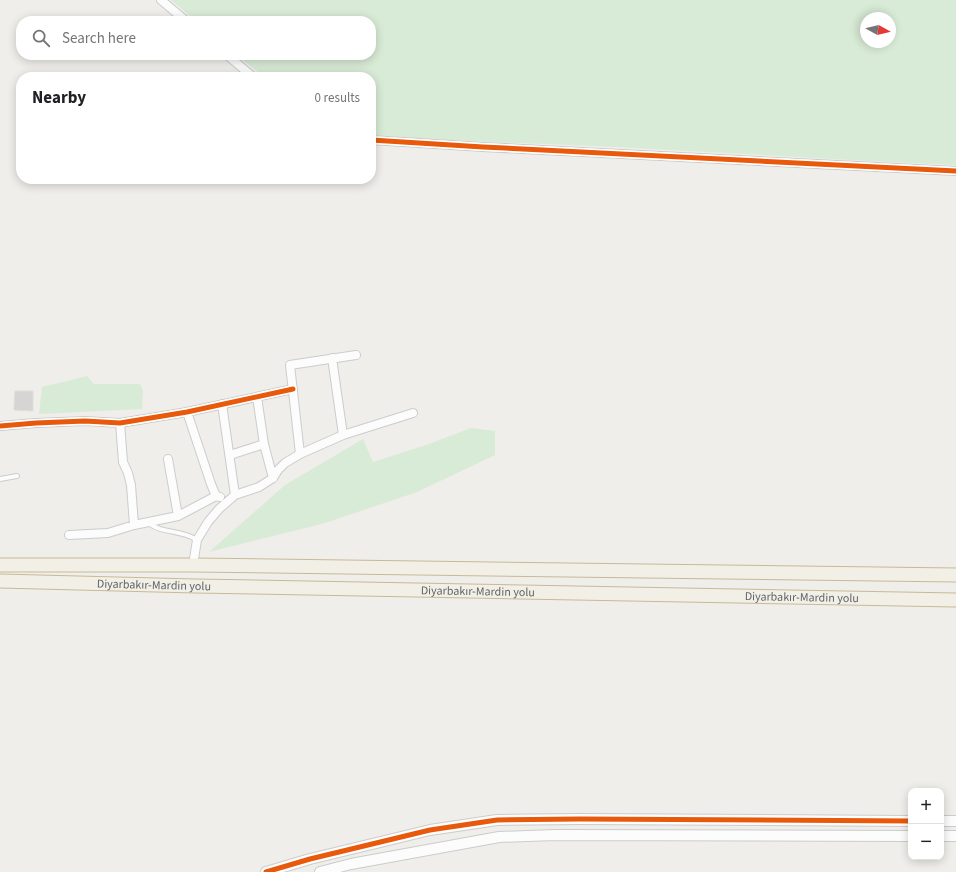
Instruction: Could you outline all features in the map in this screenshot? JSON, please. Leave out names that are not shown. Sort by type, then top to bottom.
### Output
[{"type":"highway","points":[[0,561],[20,565]]},
{"type":"highway","name":"Diyarbakır-Mardin yolu","points":[[0,565],[193,565],[956,575]]},
{"type":"highway","name":"Diyarbakır-Mardin yolu","points":[[0,580],[203,586],[956,600]]},
{"type":"street","points":[[161,0],[180,16]]},
{"type":"street","points":[[233,60],[247,72]]},
{"type":"street","points":[[376,140],[956,171]]},
{"type":"street","points":[[300,454],[290,365],[356,355]]},
{"type":"street","points":[[332,358],[343,435]]},
{"type":"street","points":[[0,426],[78,421],[120,422],[187,412],[293,389]]},
{"type":"street","points":[[257,397],[264,444],[273,478]]},
{"type":"street","points":[[222,404],[230,455],[232,498]]},
{"type":"street","points":[[187,412],[216,496]]},
{"type":"street","points":[[193,565],[197,540],[208,522],[232,498],[259,487],[273,478],[282,466],[300,454],[343,435],[413,412]]},
{"type":"street","points":[[120,422],[123,462],[131,485],[134,525]]},
{"type":"street","points":[[230,455],[264,444]]},
{"type":"street","points":[[168,459],[178,516]]},
{"type":"street","points":[[68,535],[108,534],[134,525],[178,516],[216,496],[232,498]]},
{"type":"street","points":[[266,872],[310,859],[430,830],[496,820],[588,819],[908,821]]},
{"type":"street","points":[[944,821],[956,821]]},
{"type":"street","points":[[320,872],[352,864],[499,837],[555,835],[908,836]]},
{"type":"street","points":[[944,836],[956,836]]},
{"type":"lane","points":[[0,479],[17,476]]},
{"type":"lane","points":[[148,522],[160,529],[179,532],[197,540]]},
{"type":"green space","points":[[171,0],[956,0],[956,165],[376,135],[376,72],[258,72],[243,60],[376,60],[376,16],[190,16]]},
{"type":"green space","points":[[87,376],[94,384],[140,384],[143,390],[142,409],[39,414],[42,387]]},
{"type":"green space","points":[[471,428],[495,431],[495,455],[417,492],[322,524],[209,552],[285,485],[363,439],[373,462],[429,444]]},
{"type":"building","points":[[15,391],[33,391],[33,411],[14,410]]},
{"type":"cycle path","points":[[376,140],[956,171]]},
{"type":"cycle path","points":[[0,426],[85,421],[120,423],[187,412],[293,389]]},
{"type":"cycle path","points":[[266,872],[310,859],[430,830],[497,820],[908,821]]}]
